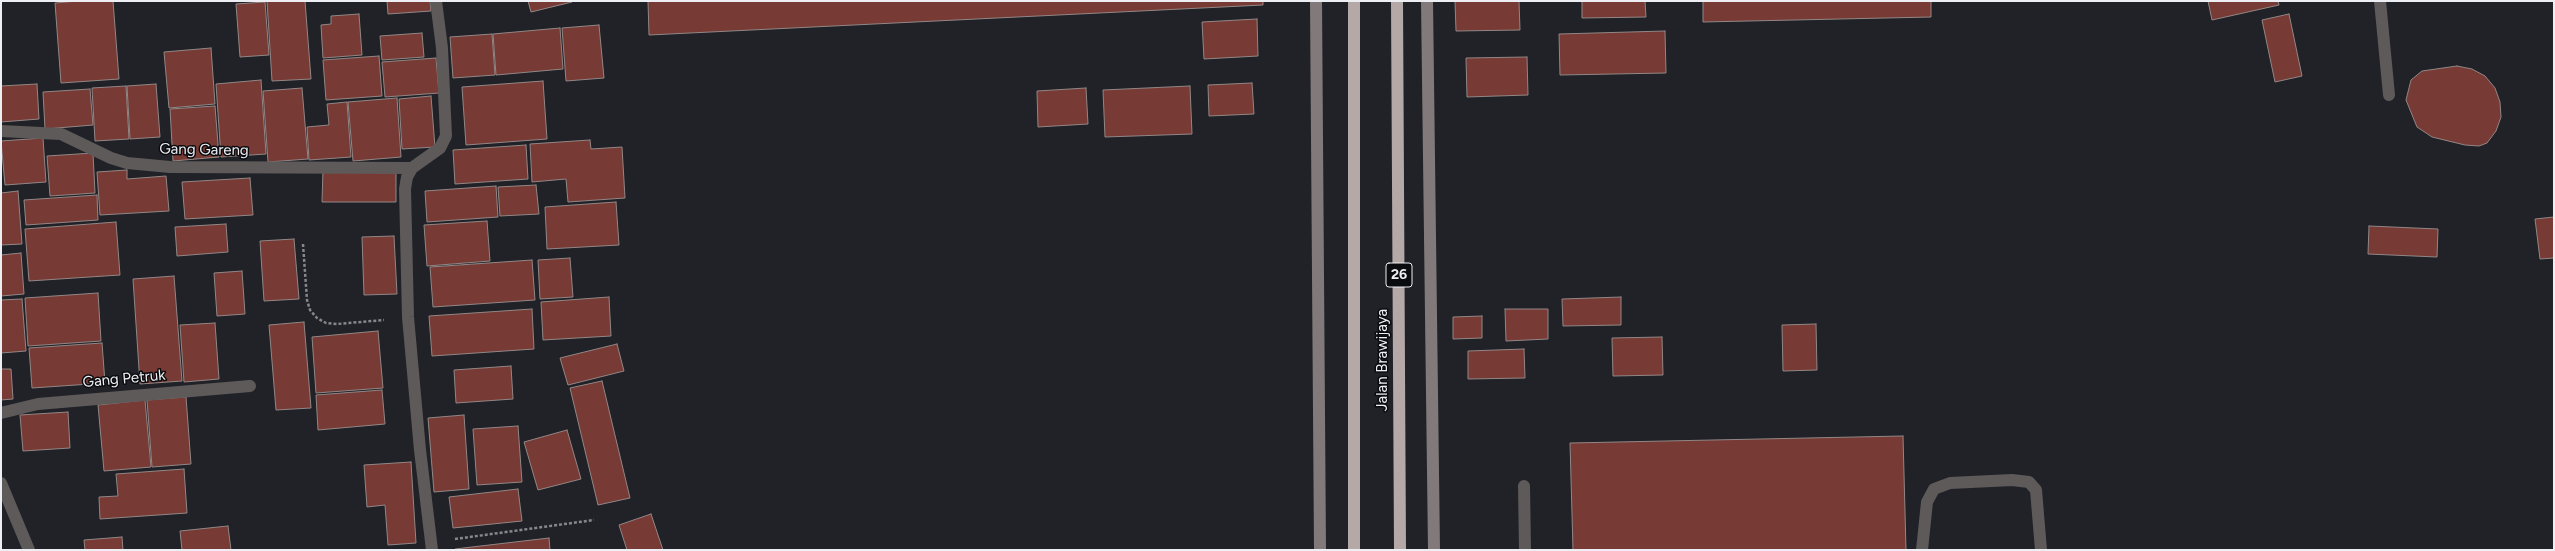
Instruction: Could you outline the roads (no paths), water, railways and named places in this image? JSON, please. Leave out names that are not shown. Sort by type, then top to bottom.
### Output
[{"type":"highway","name":"Jalan Brawijaya","points":[[1354,1],[1354,550]]},
{"type":"highway","name":"Jalan Brawijaya","points":[[1397,1],[1400,550]]},
{"type":"street","points":[[432,546],[420,450],[408,317],[405,189],[407,177],[412,168],[440,148],[446,136],[442,48],[436,1]]},
{"type":"street","points":[[1316,1],[1320,550]]},
{"type":"street","points":[[1427,1],[1434,550]]},
{"type":"street","points":[[2380,1],[2389,96]]},
{"type":"street","name":"Gang Gareng","points":[[1,132],[61,134],[111,158],[127,162],[170,167],[412,168]]},
{"type":"street","name":"Gang Petruk","points":[[1,412],[46,403],[250,386]]},
{"type":"street","points":[[1922,550],[1927,502],[1934,489],[1950,483],[2012,480],[2029,482],[2036,490],[2041,550]]},
{"type":"street","points":[[1,483],[29,550]]},
{"type":"street","points":[[1524,486],[1525,550]]}]
